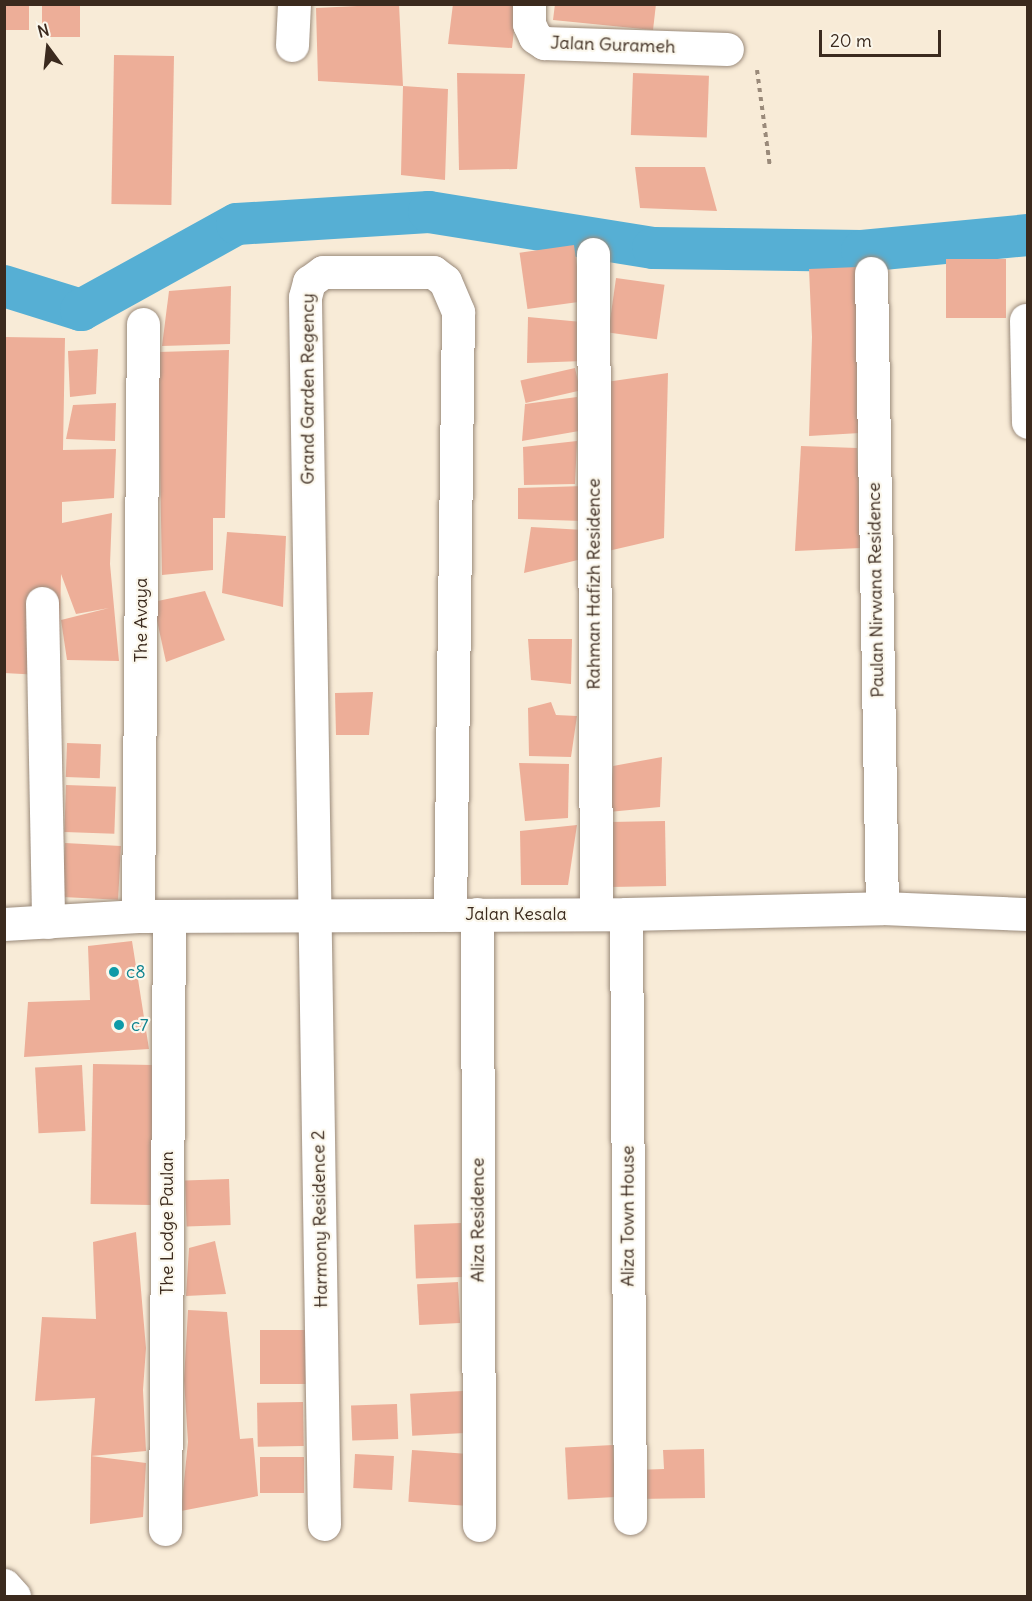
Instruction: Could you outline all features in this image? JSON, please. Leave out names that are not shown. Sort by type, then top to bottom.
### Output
[{"type":"street","points":[[292,45],[294,4]]},
{"type":"street","name":"Jalan Gurameh","points":[[529,4],[529,24],[535,37],[544,43],[727,49]]},
{"type":"street","name":"Rahman Hafizh Residence","points":[[592,254],[611,914]]},
{"type":"street","name":"Grand Garden Regency","points":[[315,915],[305,297],[309,282],[323,272],[339,269],[434,272],[445,280],[458,312],[464,915]]},
{"type":"street","name":"Paulan Nirwana Residence","points":[[871,273],[882,908]]},
{"type":"street","points":[[1026,320],[1028,422]]},
{"type":"street","name":"The Avaya","points":[[143,324],[154,916]]},
{"type":"street","points":[[42,603],[48,922]]},
{"type":"street","name":"Jalan Kesala","points":[[4,924],[154,916],[611,914],[882,908],[1028,914]]},
{"type":"street","name":"Aliza Town House","points":[[611,914],[630,1518]]},
{"type":"street","name":"Harmony Residence 2","points":[[315,915],[324,1524]]},
{"type":"street","name":"Aliza Residence","points":[[464,915],[479,1525]]},
{"type":"street","name":"The Lodge Paulan","points":[[154,916],[165,1529]]},
{"type":"street","points":[[4,1585],[14,1596]]},
{"type":"path","points":[[727,49],[754,49],[770,167]]},
{"type":"building","points":[[4,4],[29,4],[29,30],[4,30]]},
{"type":"building","points":[[42,4],[80,4],[80,37],[42,37]]},
{"type":"building","points":[[399,4],[403,86],[318,81],[316,8]]},
{"type":"building","points":[[453,4],[517,4],[512,48],[448,44]]},
{"type":"building","points":[[555,4],[656,4],[653,30],[553,20]]},
{"type":"building","points":[[114,55],[174,56],[171,205],[111,204]]},
{"type":"building","points":[[457,73],[525,74],[517,169],[459,170]]},
{"type":"building","points":[[633,73],[709,76],[707,138],[631,135]]},
{"type":"building","points":[[403,86],[448,89],[445,180],[401,175]]},
{"type":"building","points":[[635,167],[705,167],[717,211],[640,208]]},
{"type":"building","points":[[574,245],[582,301],[527,309],[520,253]]},
{"type":"building","points":[[946,259],[1006,259],[1006,318],[946,318]]},
{"type":"building","points":[[858,267],[860,433],[809,436],[812,337],[809,269]]},
{"type":"building","points":[[616,278],[665,285],[657,339],[608,332]]},
{"type":"building","points":[[231,286],[230,344],[162,346],[169,291]]},
{"type":"building","points":[[528,317],[582,322],[584,361],[527,363]]},
{"type":"building","points":[[4,337],[65,338],[63,450],[116,449],[114,498],[62,502],[62,523],[112,513],[110,564],[119,661],[67,660],[61,620],[109,608],[76,614],[61,574],[59,676],[4,673]]},
{"type":"building","points":[[98,349],[96,394],[70,397],[68,351]]},
{"type":"building","points":[[229,350],[225,518],[213,518],[213,570],[162,575],[158,352]]},
{"type":"building","points":[[575,368],[580,390],[526,403],[520,381]]},
{"type":"building","points":[[668,373],[664,538],[608,551],[606,382]]},
{"type":"building","points":[[577,397],[579,431],[522,441],[525,404]]},
{"type":"building","points":[[116,403],[115,441],[66,439],[73,405]]},
{"type":"building","points":[[577,441],[575,484],[524,485],[523,447]]},
{"type":"building","points":[[801,446],[857,448],[861,548],[795,551]]},
{"type":"building","points":[[585,486],[583,521],[518,519],[518,488]]},
{"type":"building","points":[[531,527],[584,530],[582,559],[524,573]]},
{"type":"building","points":[[227,532],[286,536],[283,607],[222,593]]},
{"type":"building","points":[[205,591],[225,640],[166,662],[153,602]]},
{"type":"building","points":[[528,639],[572,639],[571,684],[531,680]]},
{"type":"building","points":[[373,692],[369,735],[336,735],[335,693]]},
{"type":"building","points":[[551,702],[556,715],[577,716],[571,757],[529,756],[528,708]]},
{"type":"building","points":[[67,743],[101,744],[100,778],[66,777]]},
{"type":"building","points":[[662,757],[660,807],[609,812],[613,766]]},
{"type":"building","points":[[519,763],[569,764],[568,818],[525,821]]},
{"type":"building","points":[[66,785],[116,787],[114,834],[64,832]]},
{"type":"building","points":[[665,821],[666,886],[610,887],[609,822]]},
{"type":"building","points":[[577,825],[568,885],[521,885],[520,831]]},
{"type":"building","points":[[65,843],[121,846],[118,900],[62,897]]},
{"type":"building","points":[[132,941],[149,1049],[24,1057],[28,1002],[90,1000],[88,946]]},
{"type":"building","points":[[93,1064],[153,1065],[151,1205],[91,1204]]},
{"type":"building","points":[[82,1065],[85,1131],[39,1133],[35,1067]]},
{"type":"building","points":[[229,1179],[231,1225],[187,1227],[185,1181]]},
{"type":"building","points":[[461,1223],[463,1277],[416,1279],[414,1225]]},
{"type":"building","points":[[136,1232],[146,1348],[143,1390],[146,1451],[91,1456],[95,1398],[35,1401],[42,1317],[96,1319],[93,1242]]},
{"type":"building","points":[[215,1241],[226,1294],[186,1296],[189,1248]]},
{"type":"building","points":[[458,1282],[460,1323],[419,1325],[417,1284]]},
{"type":"building","points":[[188,1310],[227,1312],[240,1439],[253,1438],[258,1496],[181,1511],[188,1442],[184,1380]]},
{"type":"building","points":[[260,1330],[315,1330],[315,1384],[260,1384]]},
{"type":"building","points":[[463,1391],[465,1433],[412,1436],[410,1394]]},
{"type":"building","points":[[303,1402],[304,1446],[258,1447],[257,1403]]},
{"type":"building","points":[[397,1404],[398,1439],[352,1441],[351,1406]]},
{"type":"building","points":[[613,1445],[616,1497],[568,1499],[565,1448]]},
{"type":"building","points":[[704,1449],[705,1498],[636,1499],[635,1470],[664,1469],[663,1450]]},
{"type":"building","points":[[412,1450],[469,1454],[465,1506],[408,1502]]},
{"type":"building","points":[[355,1454],[394,1456],[392,1490],[353,1488]]},
{"type":"building","points":[[91,1456],[146,1463],[143,1517],[90,1524]]},
{"type":"building","points":[[260,1457],[304,1457],[304,1493],[260,1493]]},
{"type":"waterway","points":[[4,286],[81,310],[237,224],[429,212],[653,248],[862,251],[1028,235]]},
{"type":"place","name":"c8","points":[[114,972]]},
{"type":"place","name":"c7","points":[[119,1025]]}]
